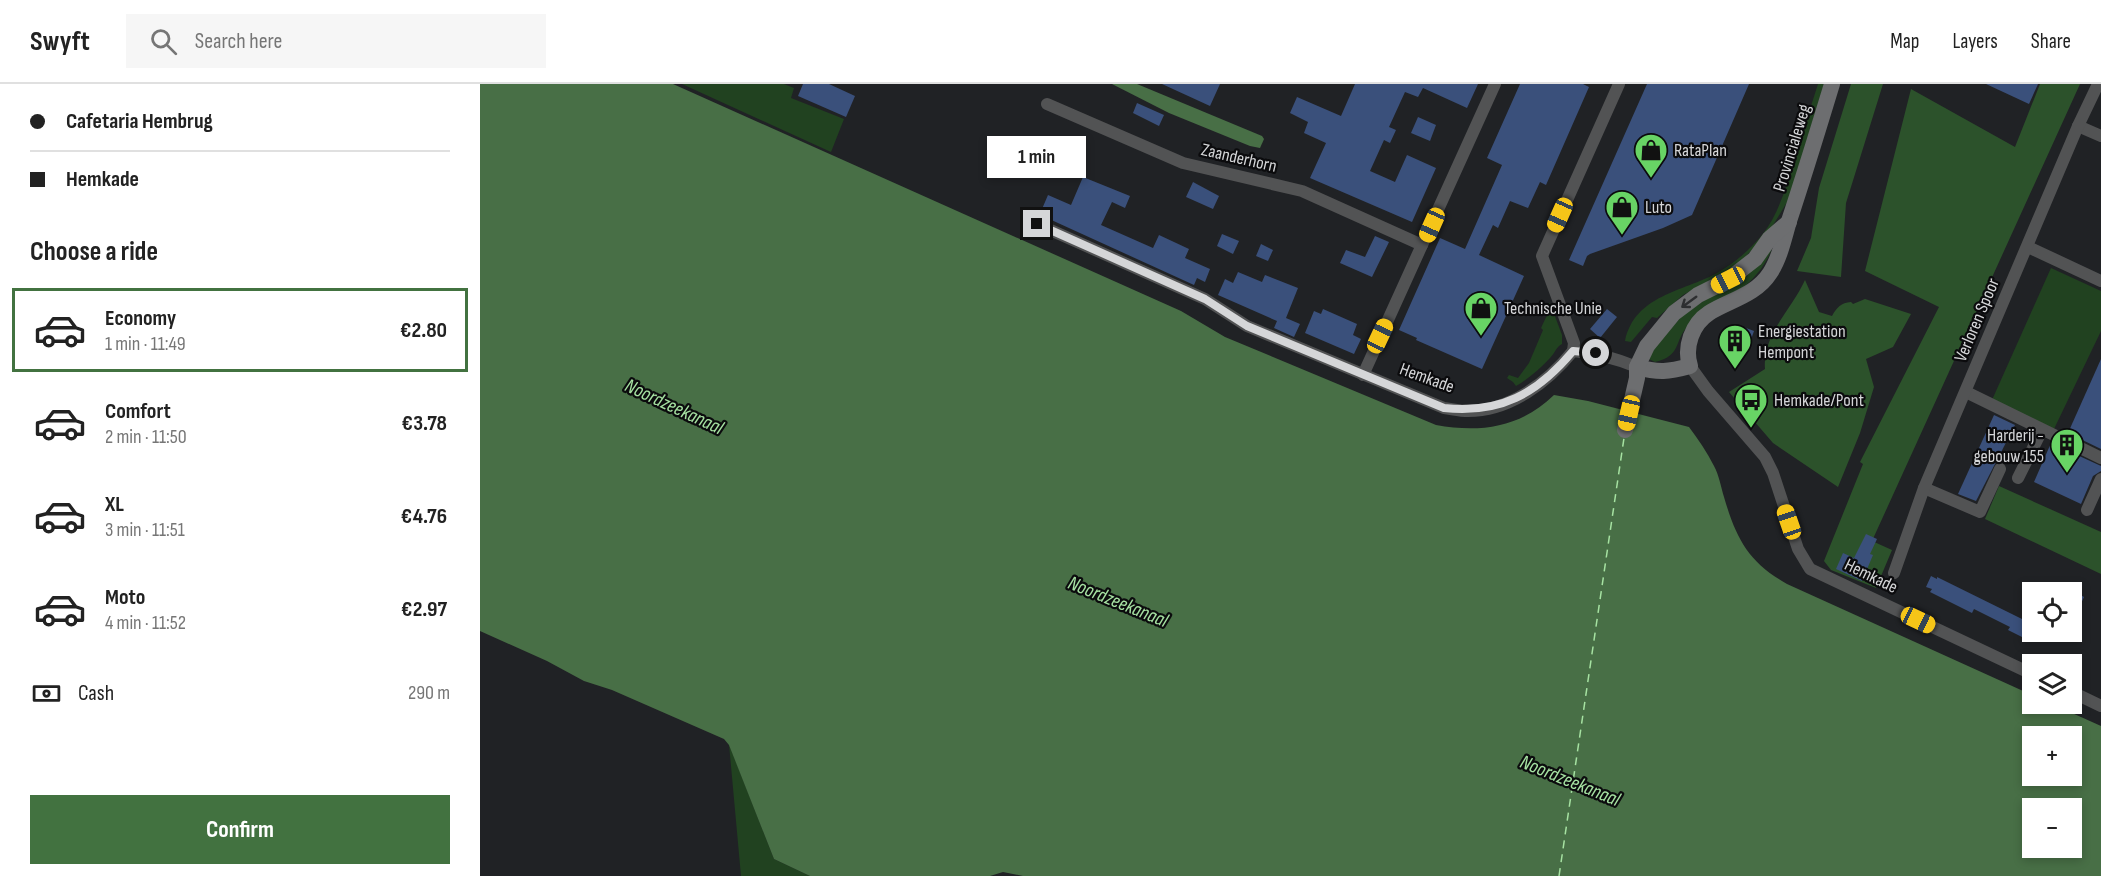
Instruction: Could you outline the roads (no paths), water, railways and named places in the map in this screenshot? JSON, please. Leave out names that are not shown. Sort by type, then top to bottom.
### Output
[{"type":"main road","name":"Provincialeweg","points":[[1690,366],[1687,356],[1688,346],[1695,328],[1708,314],[1743,296],[1759,285],[1770,273],[1789,222],[1832,84]]},
{"type":"main road","points":[[1625,430],[1637,378],[1637,367],[1647,346],[1674,313],[1698,295],[1728,280],[1746,266],[1770,238],[1789,222]]},
{"type":"main road","points":[[1637,367],[1658,372],[1671,372],[1690,366]]},
{"type":"street","points":[[1363,375],[1495,84]]},
{"type":"street","points":[[1619,84],[1542,256],[1574,343],[1573,351],[1605,356],[1637,367]]},
{"type":"street","name":"Verloren Spoor","points":[[1894,573],[1924,488],[2098,84]]},
{"type":"street","name":"Zaanderhorn","points":[[1047,104],[1183,163],[1302,191],[1422,245]]},
{"type":"street","points":[[2078,126],[2101,136]]},
{"type":"street","name":"Hemkade","points":[[1037,224],[1205,299],[1247,326],[1444,408],[1470,411],[1499,406],[1540,385],[1573,351]]},
{"type":"street","points":[[2028,247],[2101,280]]},
{"type":"street","name":"Hemkade","points":[[1690,366],[1708,391],[1765,457],[1773,473],[1798,549],[1810,569],[2022,669]]},
{"type":"street","points":[[1966,392],[2101,458]]},
{"type":"street","points":[[2018,478],[2042,430]]},
{"type":"street","points":[[1924,488],[1980,512],[2000,469]]},
{"type":"street","points":[[2087,510],[2101,479]]},
{"type":"street","points":[[2082,697],[2101,706]]},
{"type":"water","name":"Noordzeekanaal","points":[[480,84],[673,84],[1181,311],[1225,337],[1436,425],[1484,428],[1499,425],[1527,415],[1554,395],[1588,401],[1689,427],[1716,470],[1733,525],[1745,548],[1762,567],[1774,576],[1787,584],[2022,690],[2022,714],[2074,714],[2101,726],[2101,876],[1023,876],[1003,872],[990,876],[810,876],[774,859],[729,745],[724,739],[612,690],[584,681],[547,661],[480,631]]},
{"type":"water","points":[[1112,84],[1137,84],[1262,136],[1264,139],[1260,148],[1250,146],[1169,113]]},
{"type":"place","name":"RataPlan","points":[[1651,179]]},
{"type":"place","name":"Luto","points":[[1622,236]]},
{"type":"place","name":"Technische Unie","points":[[1481,337]]},
{"type":"place","name":"Energiestation Hempont","points":[[1735,370]]},
{"type":"place","name":"Hemkade/Pont","points":[[1751,429]]},
{"type":"place","name":"Harderij - gebouw 155","points":[[2067,474]]}]
